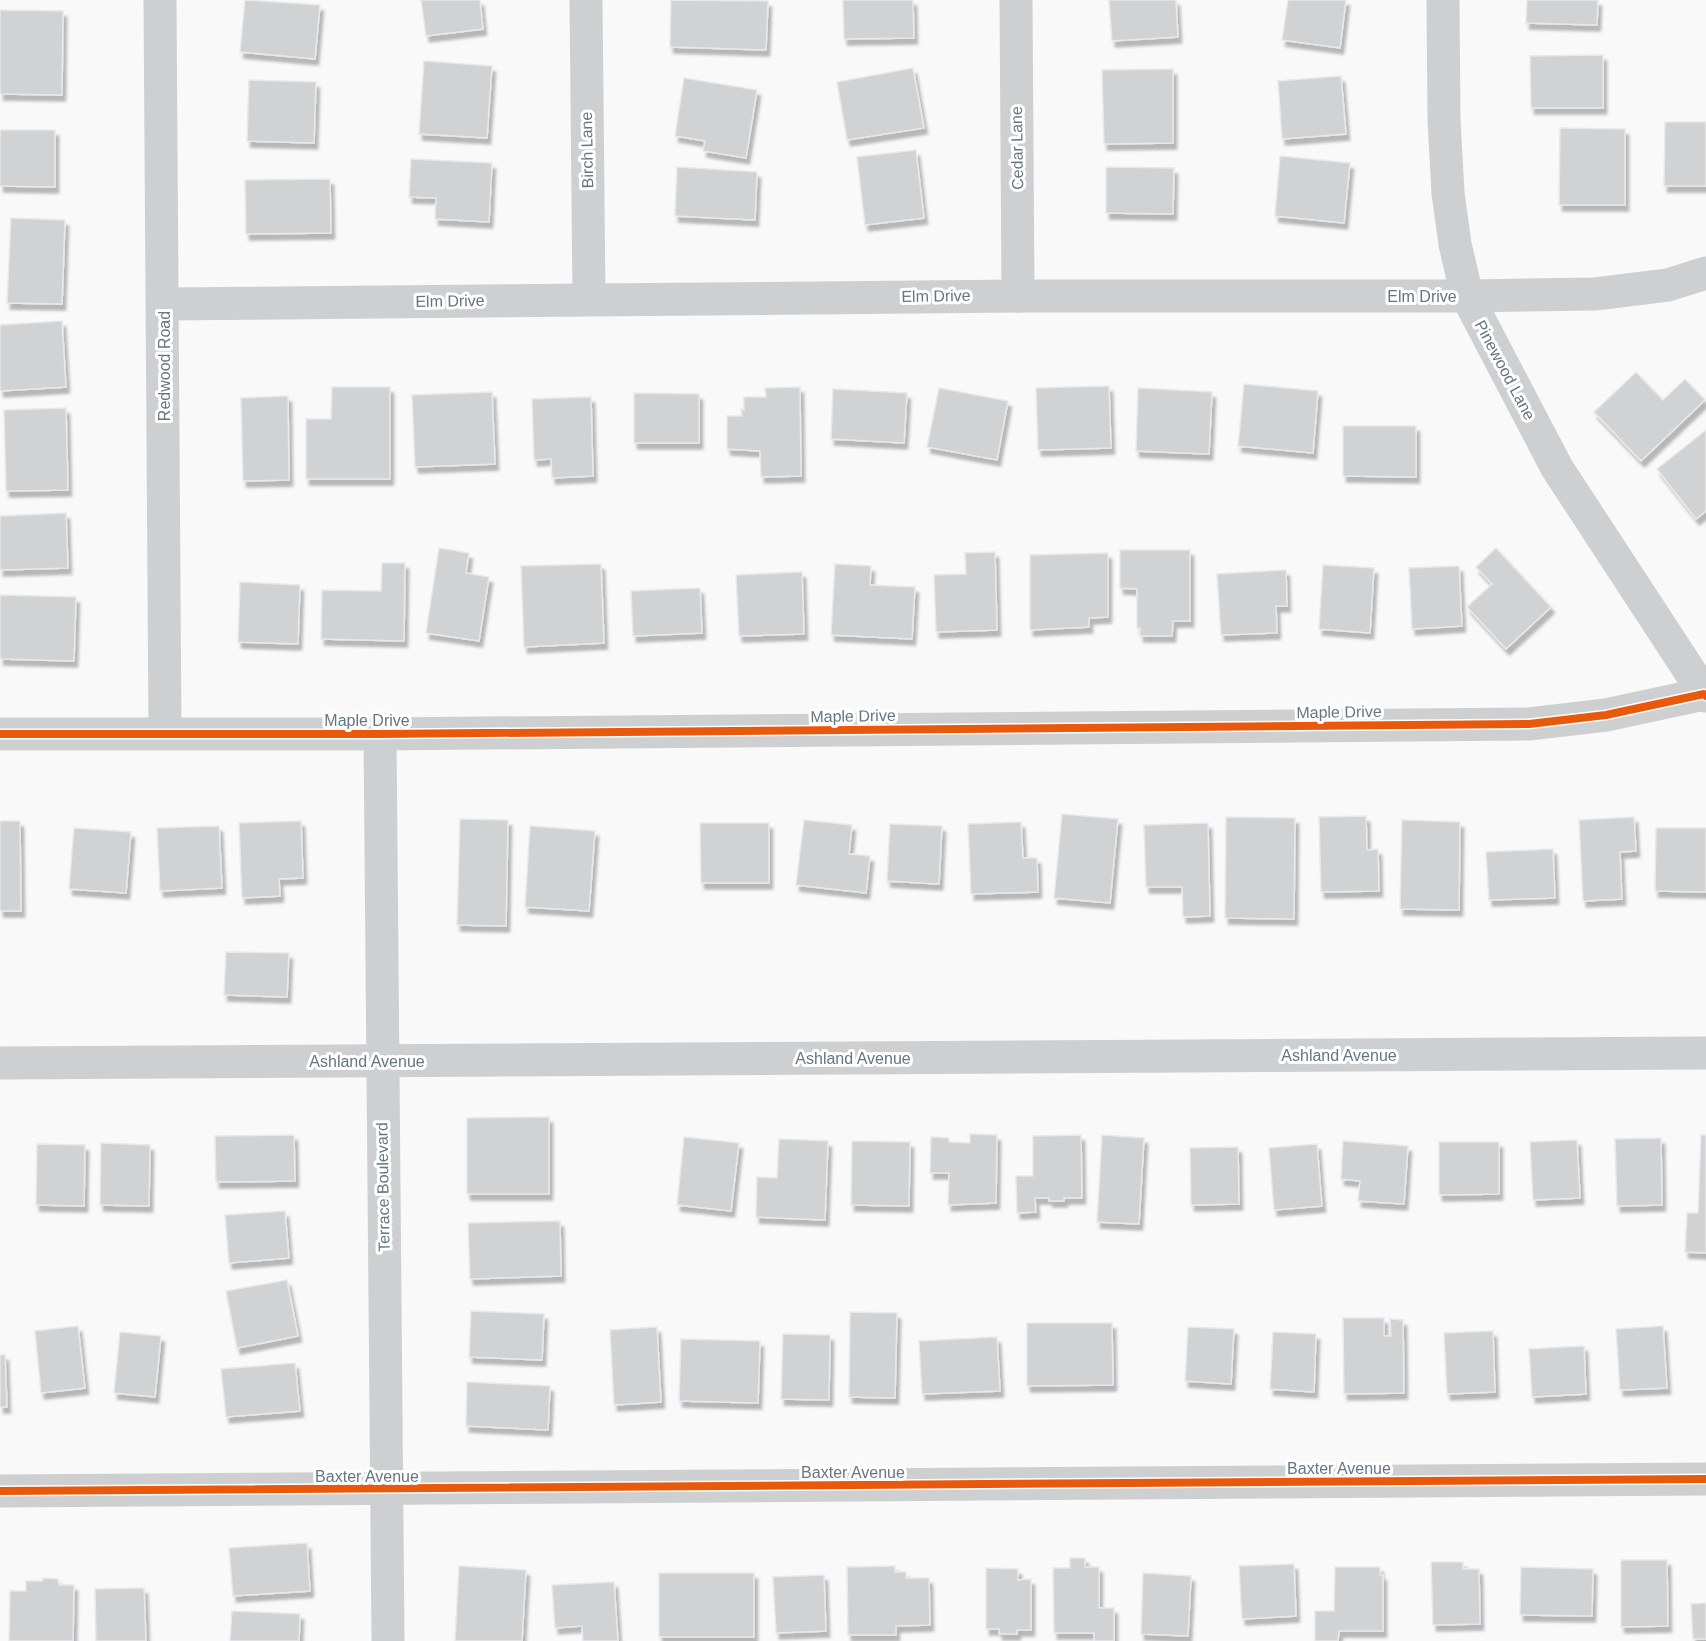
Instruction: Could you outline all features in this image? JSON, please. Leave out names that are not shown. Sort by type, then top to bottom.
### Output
[{"type":"street","name":"Redwood Road","points":[[160,0],[165,732]]},
{"type":"street","name":"Birch Lane","points":[[586,0],[589,299]]},
{"type":"street","name":"Cedar Lane","points":[[1016,0],[1018,296]]},
{"type":"street","name":"Pinewood Lane","points":[[1443,0],[1444,120],[1448,193],[1455,244],[1467,296],[1557,468],[1705,695]]},
{"type":"street","name":"Elm Drive","points":[[163,304],[1018,296],[1595,294],[1668,285],[1706,273]]},
{"type":"street","name":"Maple Drive","points":[[0,734],[165,732],[380,734],[1529,724],[1606,715],[1705,695]]},
{"type":"street","name":"Terrace Boulevard","points":[[380,734],[388,1641]]},
{"type":"street","name":"Ashland Avenue","points":[[0,1063],[1706,1053]]},
{"type":"street","name":"Baxter Avenue","points":[[0,1491],[1706,1479]]},
{"type":"building","points":[[245,0],[320,5],[315,59],[240,52]]},
{"type":"building","points":[[421,0],[480,0],[483,29],[426,36]]},
{"type":"building","points":[[671,0],[768,1],[766,50],[670,47]]},
{"type":"building","points":[[843,0],[913,0],[914,38],[844,39]]},
{"type":"building","points":[[1109,0],[1176,0],[1178,37],[1112,41]]},
{"type":"building","points":[[1288,0],[1346,0],[1340,48],[1282,40]]},
{"type":"building","points":[[1527,0],[1598,0],[1597,25],[1526,23]]},
{"type":"building","points":[[0,10],[63,11],[62,95],[0,94]]},
{"type":"building","points":[[1603,55],[1603,108],[1531,108],[1530,56]]},
{"type":"building","points":[[424,61],[492,66],[487,138],[419,134]]},
{"type":"building","points":[[913,68],[924,128],[847,140],[837,82]]},
{"type":"building","points":[[1173,69],[1173,143],[1104,144],[1102,70]]},
{"type":"building","points":[[1341,76],[1346,134],[1282,139],[1278,81]]},
{"type":"building","points":[[684,78],[757,90],[746,158],[703,151],[705,141],[675,136]]},
{"type":"building","points":[[249,80],[316,82],[314,143],[247,141]]},
{"type":"building","points":[[1665,122],[1706,122],[1706,186],[1664,186]]},
{"type":"building","points":[[1560,128],[1625,129],[1625,205],[1559,205]]},
{"type":"building","points":[[0,130],[55,130],[55,187],[0,186]]},
{"type":"building","points":[[916,150],[924,218],[865,225],[857,157]]},
{"type":"building","points":[[1280,156],[1350,163],[1344,223],[1275,216]]},
{"type":"building","points":[[411,159],[492,163],[489,222],[435,219],[436,198],[409,197]]},
{"type":"building","points":[[677,167],[757,172],[755,220],[675,216]]},
{"type":"building","points":[[1106,167],[1174,168],[1173,214],[1106,213]]},
{"type":"building","points":[[330,179],[331,233],[246,234],[245,180]]},
{"type":"building","points":[[11,218],[65,220],[62,304],[7,303]]},
{"type":"building","points":[[62,321],[66,387],[0,391],[0,325]]},
{"type":"building","points":[[1636,372],[1663,400],[1685,379],[1705,400],[1641,461],[1594,412]]},
{"type":"building","points":[[1244,384],[1318,391],[1313,453],[1238,446]]},
{"type":"building","points":[[1109,386],[1111,448],[1038,450],[1036,388]]},
{"type":"building","points":[[332,387],[390,387],[390,479],[306,479],[306,419],[331,419]]},
{"type":"building","points":[[800,387],[801,476],[761,477],[760,451],[727,449],[727,416],[742,416],[744,397],[766,397],[765,388]]},
{"type":"building","points":[[939,388],[1008,401],[997,460],[927,447]]},
{"type":"building","points":[[1138,388],[1212,392],[1209,454],[1136,451]]},
{"type":"building","points":[[833,389],[907,393],[904,443],[831,439]]},
{"type":"building","points":[[492,392],[495,464],[415,467],[412,395]]},
{"type":"building","points":[[634,393],[699,394],[699,443],[634,443]]},
{"type":"building","points":[[288,396],[289,480],[243,481],[241,398]]},
{"type":"building","points":[[591,397],[593,476],[552,478],[551,459],[534,460],[532,399]]},
{"type":"building","points":[[66,408],[68,490],[6,491],[4,410]]},
{"type":"building","points":[[1343,426],[1416,426],[1416,477],[1343,476]]},
{"type":"building","points":[[1706,430],[1706,511],[1696,519],[1657,469]]},
{"type":"building","points":[[66,513],[68,568],[0,570],[0,516]]},
{"type":"building","points":[[439,548],[469,553],[466,573],[489,577],[479,641],[426,633]]},
{"type":"building","points":[[1496,548],[1551,607],[1506,649],[1467,607],[1492,584],[1476,567]]},
{"type":"building","points":[[1120,550],[1190,550],[1190,621],[1173,621],[1172,636],[1140,636],[1140,628],[1137,628],[1137,589],[1120,588]]},
{"type":"building","points":[[995,552],[997,630],[936,632],[934,575],[966,574],[965,553]]},
{"type":"building","points":[[1108,553],[1108,617],[1089,618],[1089,627],[1030,630],[1030,555]]},
{"type":"building","points":[[382,563],[405,563],[404,641],[321,639],[322,590],[381,591]]},
{"type":"building","points":[[601,564],[604,643],[524,647],[521,566]]},
{"type":"building","points":[[835,564],[871,566],[870,585],[915,587],[912,639],[831,635]]},
{"type":"building","points":[[1323,565],[1374,568],[1370,633],[1319,629]]},
{"type":"building","points":[[1459,566],[1462,626],[1412,629],[1409,568]]},
{"type":"building","points":[[1286,570],[1287,606],[1276,606],[1277,633],[1221,635],[1217,574]]},
{"type":"building","points":[[802,572],[804,634],[739,636],[736,575]]},
{"type":"building","points":[[240,582],[300,585],[298,644],[238,642]]},
{"type":"building","points":[[700,588],[702,633],[633,636],[631,591]]},
{"type":"building","points":[[0,595],[76,597],[74,661],[0,659]]},
{"type":"building","points":[[1062,814],[1118,819],[1110,903],[1054,898]]},
{"type":"building","points":[[1366,816],[1367,850],[1378,849],[1379,891],[1321,892],[1319,817]]},
{"type":"building","points":[[1226,817],[1295,818],[1294,919],[1225,918]]},
{"type":"building","points":[[1634,817],[1636,851],[1620,852],[1622,899],[1583,901],[1579,820]]},
{"type":"building","points":[[460,819],[508,820],[506,926],[457,925]]},
{"type":"building","points":[[804,820],[852,825],[849,854],[870,856],[866,893],[796,885]]},
{"type":"building","points":[[1402,820],[1460,822],[1459,910],[1400,909]]},
{"type":"building","points":[[0,821],[20,821],[21,911],[0,911]]},
{"type":"building","points":[[301,821],[303,878],[279,879],[280,896],[242,898],[239,823]]},
{"type":"building","points":[[1021,822],[1023,858],[1037,858],[1038,892],[971,894],[968,824]]},
{"type":"building","points":[[700,823],[769,823],[769,883],[701,883]]},
{"type":"building","points":[[1208,823],[1210,916],[1183,917],[1182,887],[1146,887],[1144,825]]},
{"type":"building","points":[[890,824],[942,826],[939,884],[887,881]]},
{"type":"building","points":[[219,826],[222,888],[160,891],[157,828]]},
{"type":"building","points":[[530,826],[595,831],[589,911],[525,907]]},
{"type":"building","points":[[74,828],[131,832],[126,893],[69,889]]},
{"type":"building","points":[[1656,828],[1706,828],[1706,892],[1655,891]]},
{"type":"building","points":[[1553,849],[1555,898],[1489,900],[1486,852]]},
{"type":"building","points":[[226,952],[289,953],[287,997],[224,995]]},
{"type":"building","points":[[549,1117],[549,1194],[467,1194],[467,1118]]},
{"type":"building","points":[[970,1134],[997,1135],[996,1203],[948,1205],[949,1173],[930,1173],[931,1137],[949,1138],[949,1142],[970,1143]]},
{"type":"building","points":[[294,1135],[295,1181],[216,1182],[215,1136]]},
{"type":"building","points":[[1081,1135],[1082,1198],[1049,1201],[1049,1198],[1035,1198],[1036,1212],[1017,1213],[1016,1176],[1033,1176],[1033,1136]]},
{"type":"building","points":[[1102,1135],[1144,1138],[1139,1224],[1097,1222]]},
{"type":"building","points":[[1701,1135],[1706,1135],[1706,1253],[1685,1252],[1687,1213],[1698,1213]]},
{"type":"building","points":[[684,1137],[739,1143],[731,1211],[677,1205]]},
{"type":"building","points":[[1661,1138],[1662,1205],[1617,1206],[1615,1139]]},
{"type":"building","points":[[779,1139],[828,1141],[825,1220],[756,1217],[757,1177],[777,1178]]},
{"type":"building","points":[[1577,1140],[1580,1198],[1533,1200],[1530,1142]]},
{"type":"building","points":[[852,1141],[910,1142],[909,1206],[851,1205]]},
{"type":"building","points":[[1343,1141],[1408,1146],[1404,1204],[1358,1201],[1360,1181],[1341,1179]]},
{"type":"building","points":[[1439,1142],[1499,1142],[1499,1194],[1439,1195]]},
{"type":"building","points":[[101,1143],[150,1145],[149,1206],[100,1205]]},
{"type":"building","points":[[37,1144],[85,1145],[84,1206],[36,1205]]},
{"type":"building","points":[[1317,1144],[1322,1206],[1274,1210],[1269,1148]]},
{"type":"building","points":[[1238,1147],[1239,1204],[1191,1205],[1190,1148]]},
{"type":"building","points":[[285,1211],[289,1258],[229,1263],[225,1215]]},
{"type":"building","points":[[560,1221],[561,1276],[470,1279],[468,1223]]},
{"type":"building","points":[[287,1280],[298,1336],[237,1348],[226,1291]]},
{"type":"building","points":[[471,1311],[544,1314],[542,1360],[469,1357]]},
{"type":"building","points":[[850,1312],[897,1313],[895,1398],[849,1397]]},
{"type":"building","points":[[1343,1318],[1384,1318],[1384,1336],[1391,1336],[1390,1319],[1403,1320],[1404,1393],[1344,1394]]},
{"type":"building","points":[[1027,1323],[1112,1323],[1113,1385],[1027,1386]]},
{"type":"building","points":[[78,1326],[85,1388],[41,1393],[35,1331]]},
{"type":"building","points":[[1663,1326],[1667,1388],[1620,1390],[1616,1329]]},
{"type":"building","points":[[657,1327],[661,1402],[614,1405],[610,1330]]},
{"type":"building","points":[[1188,1327],[1234,1329],[1231,1384],[1185,1381]]},
{"type":"building","points":[[1493,1331],[1495,1392],[1447,1394],[1444,1333]]},
{"type":"building","points":[[120,1332],[161,1336],[155,1397],[114,1393]]},
{"type":"building","points":[[1273,1332],[1316,1334],[1314,1392],[1270,1389]]},
{"type":"building","points":[[783,1334],[830,1335],[829,1400],[781,1399]]},
{"type":"building","points":[[997,1337],[1000,1391],[922,1394],[919,1341]]},
{"type":"building","points":[[681,1339],[760,1341],[758,1403],[679,1401]]},
{"type":"building","points":[[1584,1346],[1586,1394],[1532,1397],[1529,1349]]},
{"type":"building","points":[[0,1355],[5,1355],[7,1407],[0,1407]]},
{"type":"building","points":[[295,1363],[300,1411],[226,1417],[221,1369]]},
{"type":"building","points":[[467,1382],[550,1386],[548,1430],[466,1426]]},
{"type":"building","points":[[307,1543],[310,1591],[233,1596],[229,1548]]},
{"type":"building","points":[[1070,1558],[1085,1558],[1085,1567],[1099,1567],[1099,1608],[1114,1608],[1114,1641],[1094,1641],[1094,1633],[1054,1633],[1053,1568],[1070,1568]]},
{"type":"building","points":[[1621,1560],[1667,1560],[1668,1626],[1621,1627]]},
{"type":"building","points":[[1431,1562],[1463,1562],[1463,1569],[1479,1569],[1480,1624],[1433,1625]]},
{"type":"building","points":[[1294,1564],[1296,1616],[1242,1619],[1239,1566]]},
{"type":"building","points":[[459,1566],[526,1570],[522,1641],[455,1641]]},
{"type":"building","points":[[895,1566],[895,1572],[906,1572],[906,1578],[929,1578],[930,1625],[896,1626],[896,1635],[848,1635],[847,1567]]},
{"type":"building","points":[[1335,1567],[1380,1567],[1380,1575],[1383,1575],[1383,1631],[1339,1631],[1338,1641],[1315,1641],[1315,1611],[1334,1611]]},
{"type":"building","points":[[1521,1567],[1593,1569],[1592,1616],[1520,1615]]},
{"type":"building","points":[[986,1568],[1018,1569],[1018,1580],[1031,1579],[1031,1630],[1017,1630],[1017,1634],[999,1634],[999,1629],[986,1629]]},
{"type":"building","points":[[659,1573],[754,1573],[754,1637],[659,1637]]},
{"type":"building","points":[[1143,1573],[1191,1576],[1188,1636],[1141,1634]]},
{"type":"building","points":[[824,1575],[826,1631],[776,1633],[773,1577]]},
{"type":"building","points":[[43,1578],[58,1579],[59,1585],[74,1585],[73,1641],[9,1641],[10,1591],[26,1591],[26,1581],[43,1581]]},
{"type":"building","points":[[614,1582],[618,1641],[583,1641],[582,1626],[555,1628],[552,1585]]},
{"type":"building","points":[[144,1588],[146,1641],[96,1641],[95,1589]]},
{"type":"building","points":[[1706,1603],[1706,1639],[1693,1639],[1691,1604]]},
{"type":"building","points":[[232,1611],[300,1614],[299,1641],[230,1641]]},
{"type":"cycle path","points":[[0,734],[380,734],[1529,724],[1606,715],[1704,694],[1706,696]]},
{"type":"cycle path","points":[[0,1491],[1706,1479]]}]
